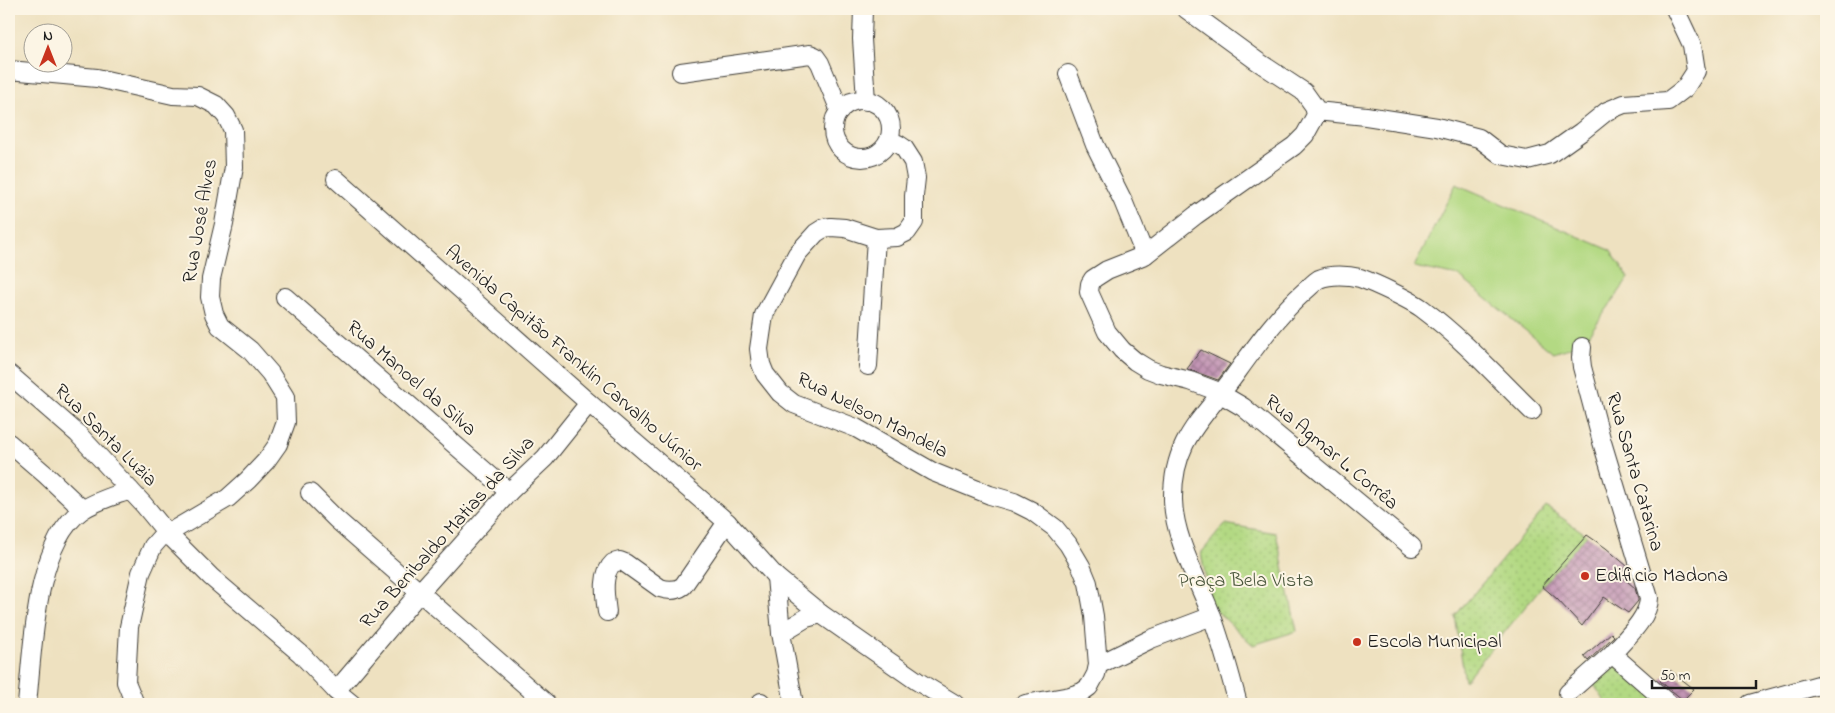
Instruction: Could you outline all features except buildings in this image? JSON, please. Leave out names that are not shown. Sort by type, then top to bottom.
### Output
[{"type":"street","points":[[863,9],[862,38],[866,101]]},
{"type":"street","points":[[1068,74],[1095,145],[1145,255],[1196,215],[1294,146],[1305,135],[1316,115],[1314,106],[1304,92],[1257,61],[1186,9]]},
{"type":"street","points":[[1316,111],[1366,116],[1437,127],[1479,138],[1500,155],[1527,160],[1550,154],[1607,111],[1624,104],[1668,100],[1685,88],[1696,71],[1692,45],[1675,9]]},
{"type":"street","points":[[681,72],[810,54],[815,56],[820,63],[840,111]]},
{"type":"street","name":"Rua José Alves","points":[[11,73],[52,72],[97,78],[173,94],[198,96],[216,105],[226,116],[233,130],[234,167],[224,224],[211,279],[210,297],[214,314],[220,326],[250,350],[275,381],[285,397],[286,422],[284,432],[278,444],[266,461],[248,480],[228,498],[202,515],[167,533],[153,546],[141,573],[129,627],[126,682],[135,704]]},
{"type":"street","points":[[856,101],[866,101],[876,104],[884,111],[890,120],[891,131],[889,141],[882,151],[871,157],[858,158],[847,154],[838,146],[834,134],[834,122],[840,111],[847,105],[856,101]]},
{"type":"street","name":"Rua Nelson Mandela","points":[[889,141],[904,148],[913,162],[916,178],[914,222],[902,236],[876,238],[845,228],[830,227],[816,233],[797,254],[764,315],[759,349],[760,364],[765,374],[780,393],[794,404],[856,428],[933,472],[1020,505],[1032,511],[1055,528],[1068,544],[1088,583],[1094,616],[1097,662]]},
{"type":"street","name":"Avenida Capitão Franklin Carvalho Júnior","points":[[336,179],[589,403],[728,522],[776,577],[821,614],[917,681],[955,704]]},
{"type":"street","points":[[868,366],[876,238]]},
{"type":"street","name":"Rua Agmar L. Corrêa","points":[[1145,255],[1107,270],[1093,279],[1090,284],[1089,292],[1106,332],[1122,350],[1148,369],[1190,381],[1221,394],[1243,407],[1412,547]]},
{"type":"street","points":[[1238,704],[1212,616],[1176,527],[1173,492],[1177,464],[1185,441],[1195,424],[1221,394],[1261,339],[1296,299],[1318,279],[1330,276],[1360,278],[1424,309],[1483,362],[1532,411]]},
{"type":"street","name":"Rua Manoel da Silva","points":[[285,297],[509,492]]},
{"type":"street","name":"Rua Santa Catarina","points":[[1568,693],[1612,654],[1643,618],[1648,608],[1649,598],[1580,358],[1582,347]]},
{"type":"street","name":"Rua Santa Luzia","points":[[9,374],[78,434],[167,533],[211,577],[302,654],[336,691],[352,704]]},
{"type":"street","name":"Rua Benibaldo Matias da Silva","points":[[336,691],[420,592],[509,492],[545,458],[589,403]]},
{"type":"street","points":[[9,443],[82,510]]},
{"type":"street","points":[[27,704],[32,649],[41,590],[53,549],[59,536],[72,518],[82,510],[130,490]]},
{"type":"street","points":[[310,493],[336,519],[547,704]]},
{"type":"street","points":[[607,612],[605,582],[608,570],[614,562],[620,561],[625,563],[660,588],[667,590],[678,589],[683,586],[728,522]]},
{"type":"street","points":[[776,577],[781,633],[794,704]]},
{"type":"street","points":[[781,633],[806,618],[821,614]]},
{"type":"street","points":[[1025,704],[1082,692],[1094,680],[1097,662],[1151,638],[1212,616]]},
{"type":"street","points":[[1612,654],[1669,704]]},
{"type":"street","points":[[1750,704],[1826,686]]},
{"type":"green space","points":[[1456,184],[1610,250],[1629,278],[1582,344],[1553,353],[1459,276],[1414,267]]},
{"type":"green space","points":[[1546,507],[1587,535],[1542,586],[1465,681],[1455,616]]},
{"type":"green space","name":"Praça Bela Vista","points":[[1225,524],[1276,533],[1297,631],[1253,645],[1211,606],[1201,553]]},
{"type":"green space","points":[[1612,656],[1661,704],[1607,704],[1588,676]]},
{"type":"place","name":"Edificio Madona","points":[[1585,576]]},
{"type":"place","name":"Escola Municipal","points":[[1357,642]]}]
